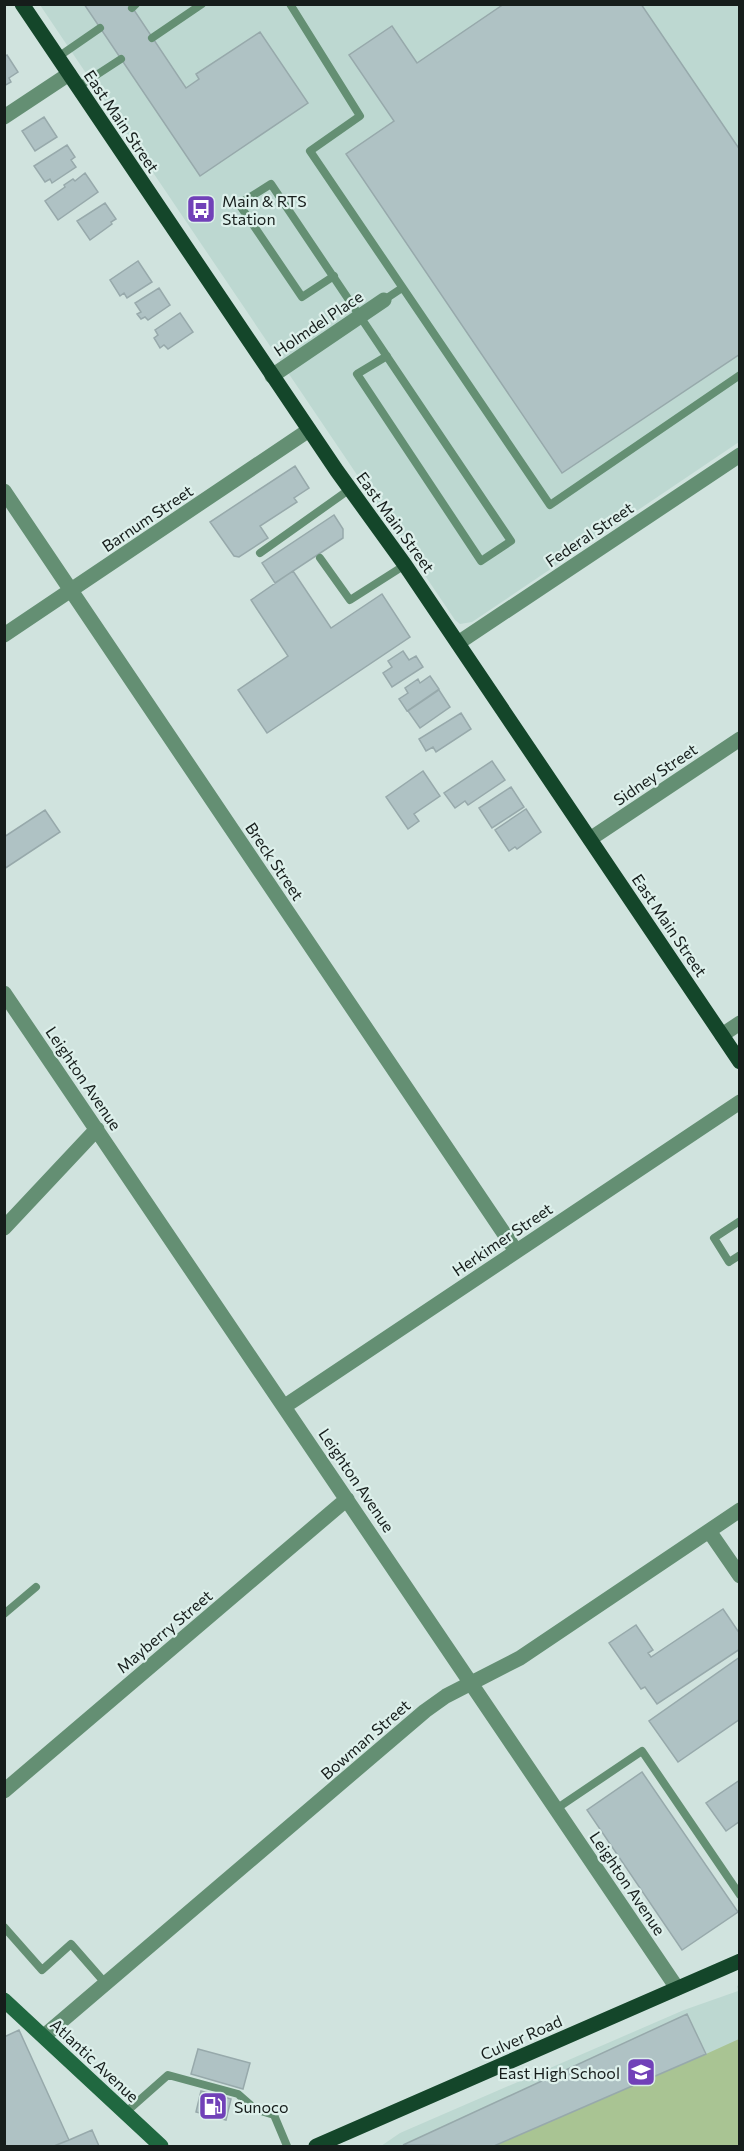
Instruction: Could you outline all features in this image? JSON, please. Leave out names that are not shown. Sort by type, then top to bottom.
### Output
[{"type":"main road","name":"East Main Street","points":[[22,4],[272,376],[405,565],[740,1062]]},
{"type":"main road","name":"Culver Road","points":[[316,2146],[740,1961]]},
{"type":"main road","name":"Atlantic Avenue","points":[[4,2000],[161,2146]]},
{"type":"street","points":[[4,117],[69,74]]},
{"type":"street","name":"Holmdel Place","points":[[272,376],[384,300]]},
{"type":"street","name":"Barnum Street","points":[[4,635],[309,430]]},
{"type":"street","name":"Federal Street","points":[[458,644],[740,455]]},
{"type":"street","name":"Breck Street","points":[[4,491],[516,1251]]},
{"type":"street","name":"Sidney Street","points":[[590,838],[740,739]]},
{"type":"street","name":"Leighton Avenue","points":[[4,993],[677,1988]]},
{"type":"street","points":[[722,1035],[740,1023]]},
{"type":"street","name":"Herkimer Street","points":[[285,1406],[740,1102]]},
{"type":"street","points":[[4,1228],[97,1129]]},
{"type":"street","name":"Mayberry Street","points":[[4,1791],[347,1498]]},
{"type":"street","name":"Bowman Street","points":[[44,2036],[425,1711],[446,1696],[520,1658],[740,1510]]},
{"type":"street","points":[[709,1531],[740,1576]]},
{"type":"lane","points":[[152,38],[202,4]]},
{"type":"lane","points":[[290,4],[360,116],[310,151],[550,505],[740,375]]},
{"type":"lane","points":[[58,57],[100,28]]},
{"type":"lane","points":[[78,87],[121,59]]},
{"type":"lane","points":[[333,276],[302,297],[239,204],[271,184],[387,356],[511,542],[481,561],[357,374],[387,356]]},
{"type":"lane","points":[[384,300],[402,288]]},
{"type":"lane","points":[[260,553],[350,489]]},
{"type":"lane","points":[[320,558],[350,600],[405,565]]},
{"type":"lane","points":[[740,1221],[714,1239],[729,1262],[740,1255]]},
{"type":"lane","points":[[4,1614],[36,1587]]},
{"type":"lane","points":[[556,1809],[642,1751],[740,1895]]},
{"type":"lane","points":[[4,1927],[42,1970],[71,1944],[106,1984]]},
{"type":"lane","points":[[125,2113],[168,2075],[238,2094],[255,2109],[274,2115],[287,2146]]},
{"type":"shaded area","points":[[40,5],[739,5],[739,442],[472,622],[460,624],[455,620]]},
{"type":"shaded area","name":"East High School","points":[[739,1985],[739,2146],[381,2146],[400,2133],[684,2010],[738,1991],[737,1986]]},
{"type":"green space","points":[[739,2039],[739,2146],[494,2146],[706,2054]]},
{"type":"building","points":[[84,4],[130,4],[186,88],[199,79],[196,74],[260,32],[308,103],[200,176]]},
{"type":"building","points":[[504,4],[641,4],[740,150],[740,354],[562,473],[346,154],[394,121],[349,55],[392,26],[417,63]]},
{"type":"building","points":[[7,55],[18,72],[9,78],[11,82],[4,86],[4,57]]},
{"type":"building","points":[[44,117],[57,137],[35,151],[22,131]]},
{"type":"building","points":[[67,145],[75,157],[71,160],[76,167],[52,183],[50,179],[45,182],[34,166]]},
{"type":"building","points":[[85,173],[98,192],[58,220],[45,201],[65,187],[64,185],[73,179],[75,181]]},
{"type":"building","points":[[105,203],[116,219],[90,240],[77,221]]},
{"type":"building","points":[[138,261],[152,282],[127,298],[124,293],[120,296],[110,280]]},
{"type":"building","points":[[159,288],[170,305],[148,320],[145,317],[141,319],[137,314],[141,312],[135,303]]},
{"type":"building","points":[[180,313],[193,332],[168,349],[164,345],[160,348],[154,338],[158,335],[155,330]]},
{"type":"building","points":[[295,466],[309,488],[294,498],[297,502],[260,526],[268,538],[239,557],[234,556],[210,522]]},
{"type":"building","points":[[334,515],[343,529],[343,538],[275,583],[262,563]]},
{"type":"building","points":[[293,571],[331,628],[382,594],[410,637],[267,733],[238,690],[288,656],[251,600]]},
{"type":"building","points":[[403,651],[409,660],[416,656],[423,667],[392,687],[383,673],[392,667],[388,661]]},
{"type":"building","points":[[430,676],[439,689],[407,711],[399,699],[408,693],[405,688],[418,679],[420,683]]},
{"type":"building","points":[[439,690],[450,707],[420,728],[408,711]]},
{"type":"building","points":[[461,713],[471,729],[436,752],[433,747],[426,751],[419,739]]},
{"type":"building","points":[[492,761],[505,780],[468,805],[465,801],[455,808],[444,793]]},
{"type":"building","points":[[423,771],[440,796],[414,814],[419,821],[408,829],[386,797]]},
{"type":"building","points":[[511,787],[524,807],[492,828],[479,808]]},
{"type":"building","points":[[526,809],[541,832],[517,849],[515,847],[509,851],[495,830]]},
{"type":"building","points":[[45,810],[60,832],[4,869],[4,837]]},
{"type":"building","points":[[723,1609],[740,1634],[740,1649],[657,1704],[645,1687],[641,1689],[609,1643],[636,1625],[653,1650],[648,1653],[651,1657]]},
{"type":"building","points":[[740,1657],[740,1719],[678,1762],[649,1721]]},
{"type":"building","points":[[642,1772],[738,1912],[682,1950],[587,1810]]},
{"type":"building","points":[[740,1780],[740,1821],[726,1831],[706,1803]]},
{"type":"building","points":[[687,2014],[706,2054],[494,2146],[403,2145]]},
{"type":"building","points":[[19,2030],[69,2140],[54,2146],[4,2146],[4,2037]]},
{"type":"building","points":[[198,2049],[250,2063],[243,2089],[191,2074]]},
{"type":"building","points":[[201,2091],[231,2099],[226,2120],[196,2112]]},
{"type":"building","points":[[92,2130],[99,2146],[54,2146],[69,2140]]},
{"type":"place","name":"Main & RTS Station","points":[[201,209]]},
{"type":"place","name":"East High School","points":[[641,2072]]},
{"type":"place","name":"Sunoco","points":[[213,2106]]}]
